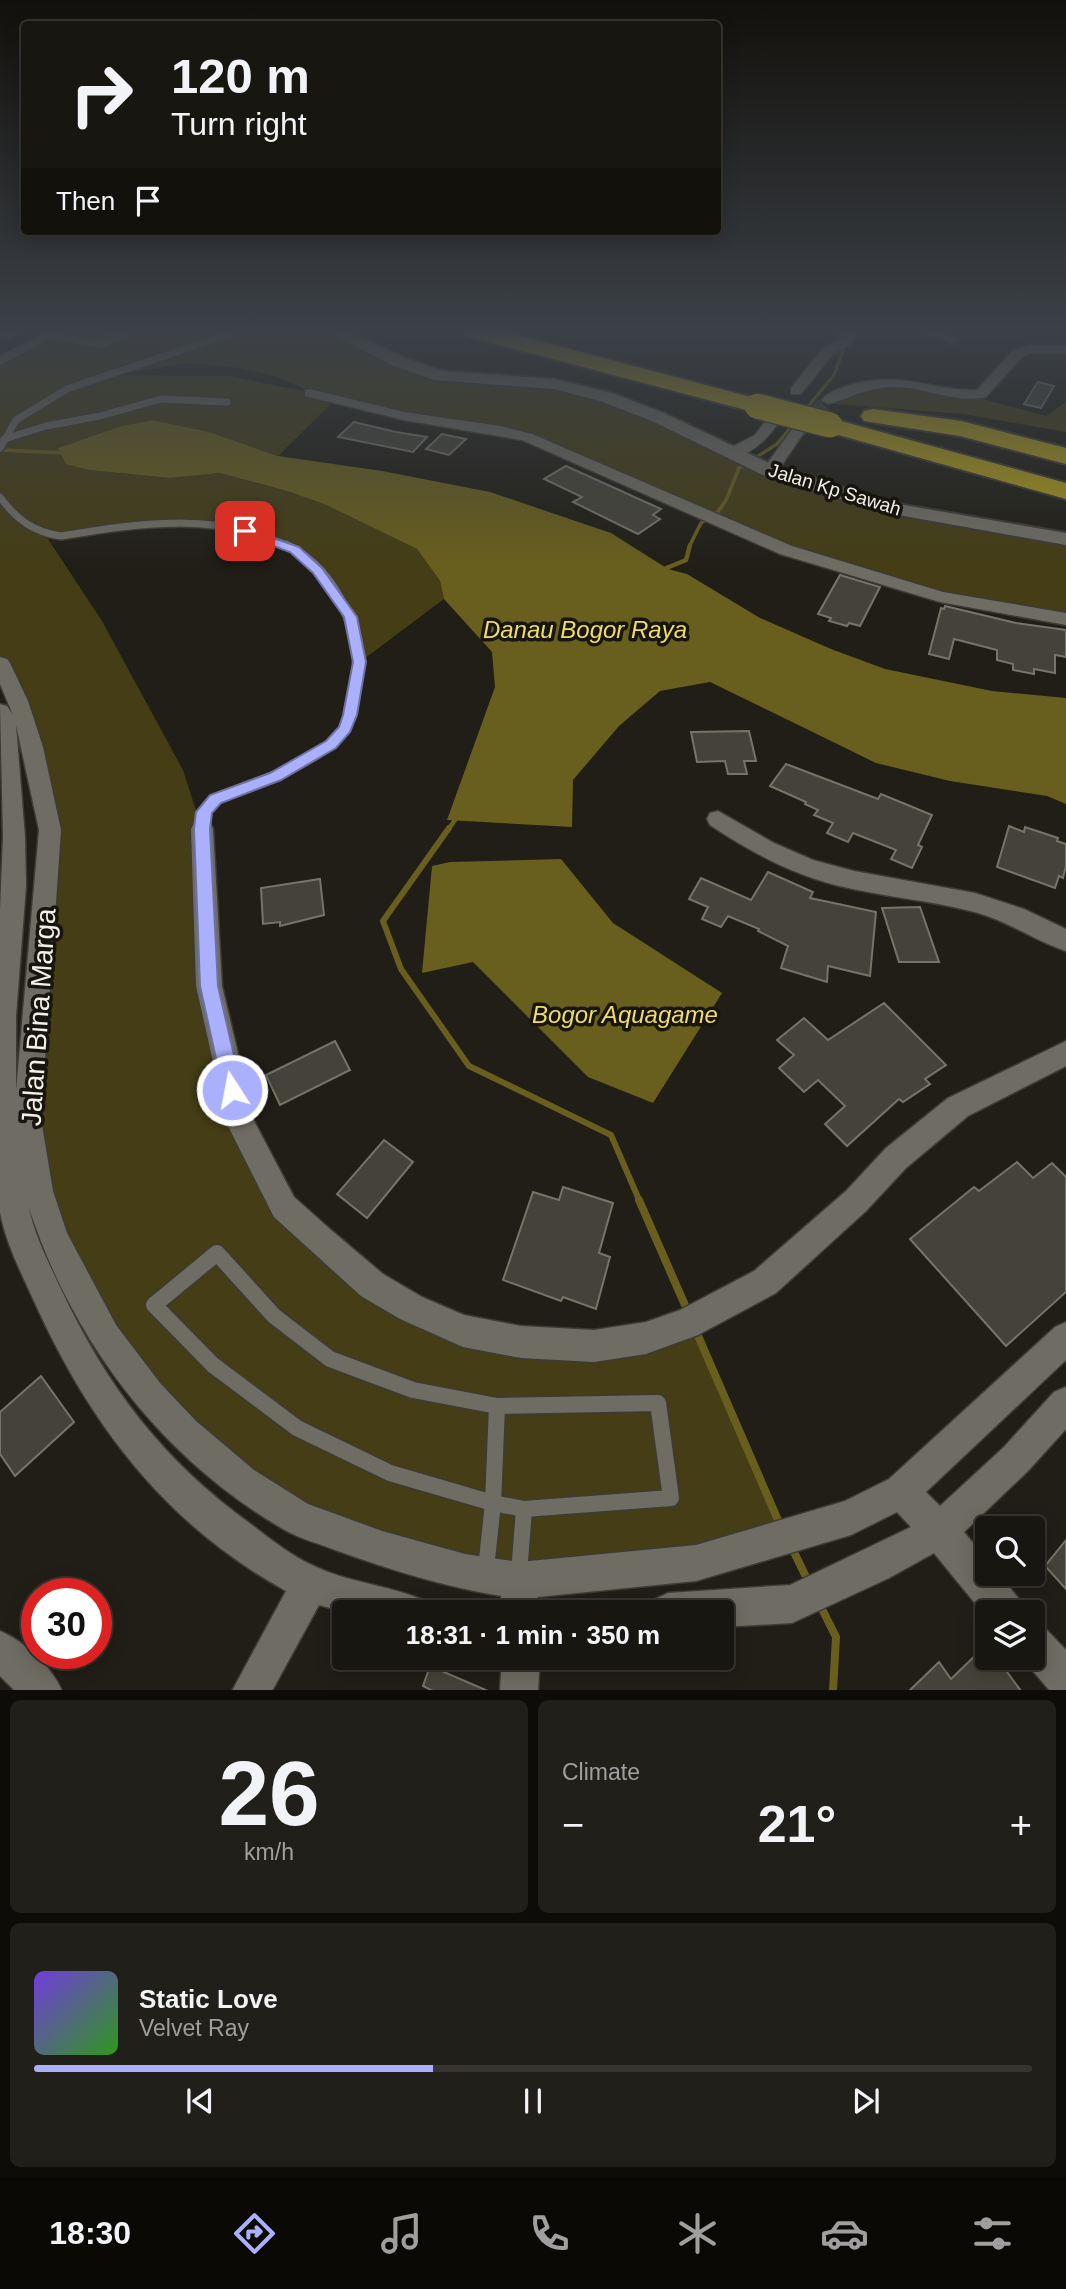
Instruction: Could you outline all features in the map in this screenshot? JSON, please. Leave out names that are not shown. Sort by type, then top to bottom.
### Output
[{"type":"highway","points":[[821,410],[961,429],[1066,456]]},
{"type":"highway","points":[[833,411],[1066,491]]},
{"type":"highway","points":[[872,416],[937,441],[1066,480]]},
{"type":"street","points":[[379,410],[527,437],[786,550],[892,584],[940,597],[1066,619]]},
{"type":"street","name":"Jalan Kp Sawah","points":[[640,410],[768,470],[889,508],[1066,539]]},
{"type":"street","points":[[736,454],[760,438],[767,410]]},
{"type":"street","points":[[768,470],[798,431]]},
{"type":"street","name":"Jalan Bina Marga","points":[[0,663],[18,701],[33,747],[50,830],[27,1119],[38,1191],[54,1238],[105,1336],[148,1395],[184,1433],[242,1482],[298,1518],[382,1549],[508,1589],[696,1563],[851,1517],[901,1490],[1066,1338]]},
{"type":"street","name":"Jalan Bina Marga","points":[[0,711],[5,720],[7,839],[14,886],[3,1016],[1,1140],[19,1233],[62,1327],[93,1383],[129,1436],[167,1477],[210,1517],[277,1566],[310,1584],[366,1600]]},
{"type":"street","points":[[718,819],[745,838],[818,871],[876,885],[970,901],[1066,941]]},
{"type":"street","points":[[202,829],[209,986],[241,1124],[284,1207],[372,1285],[411,1308],[463,1332],[521,1342],[594,1346],[646,1338],[687,1324],[765,1282],[856,1200],[896,1158],[958,1107],[1066,1053]]},
{"type":"street","points":[[7,839],[50,830]]},
{"type":"street","points":[[734,1608],[792,1604],[876,1565],[939,1531],[1016,1459],[1066,1404]]},
{"type":"street","points":[[901,1490],[996,1600]]},
{"type":"street","points":[[251,1690],[310,1584]]},
{"type":"street","points":[[0,1650],[43,1690]]},
{"type":"street","points":[[1045,1656],[1066,1679]]},
{"type":"street","points":[[519,1690],[520,1670]]},
{"type":"lane","points":[[2,443],[16,421],[34,410]]},
{"type":"lane","points":[[2,443],[46,426],[122,410]]},
{"type":"lane","points":[[0,497],[22,523],[45,535],[61,536],[163,522],[227,526],[264,536],[295,549],[317,570],[351,617],[359,662],[345,729],[313,757],[275,776],[216,799],[204,812],[202,829]]},
{"type":"lane","points":[[217,1253],[274,1316],[330,1359],[413,1390],[497,1406],[658,1403],[671,1498],[524,1509],[390,1474],[298,1429],[213,1365],[153,1305],[217,1253]]},
{"type":"lane","points":[[497,1406],[493,1503],[508,1589]]},
{"type":"lane","points":[[508,1589],[524,1509]]},
{"type":"shaded area","points":[[0,410],[325,410],[278,456],[209,432],[153,420],[121,426],[58,448],[89,470],[170,478],[218,473],[287,491],[324,504],[417,549],[440,581],[444,599],[360,662],[337,595],[295,549],[227,526],[163,522],[46,536],[102,621],[183,770],[202,829],[226,1058],[284,1207],[372,1285],[521,1342],[692,1321],[784,1533],[519,1580],[298,1518],[148,1395],[38,1191],[50,830],[0,662]]},
{"type":"shaded area","points":[[386,410],[628,410],[733,452],[890,508],[1066,539],[1066,619],[1013,611],[832,566],[548,445]]},
{"type":"shaded area","points":[[911,410],[1023,410],[1046,416],[1055,410],[1066,410],[1066,432],[964,414]]},
{"type":"water","name":"Danau Bogor Raya","points":[[153,420],[209,432],[278,456],[382,471],[490,492],[611,533],[668,569],[687,574],[760,618],[885,669],[992,691],[1066,698],[1066,804],[1047,796],[950,781],[876,763],[710,682],[660,691],[619,726],[573,780],[572,827],[447,820],[495,687],[492,652],[444,599],[440,581],[417,549],[324,504],[287,491],[219,473],[170,478],[89,470],[66,464],[58,448],[121,426]]},
{"type":"water","name":"Bogor Aquagame","points":[[561,859],[613,923],[722,993],[653,1103],[588,1077],[473,962],[422,973],[432,866],[450,862]]},
{"type":"building","points":[[354,422],[427,437],[413,452],[338,437]]},
{"type":"building","points":[[442,434],[466,439],[449,455],[426,449]]},
{"type":"building","points":[[566,466],[661,509],[653,515],[660,519],[638,534],[573,502],[582,497],[544,479]]},
{"type":"building","points":[[840,575],[880,587],[860,626],[829,621],[831,618],[818,614]]},
{"type":"building","points":[[945,606],[1016,623],[1066,630],[1066,657],[1055,655],[1055,673],[1034,669],[1034,674],[1013,670],[1013,664],[997,660],[997,650],[954,639],[949,659],[929,654],[941,608],[944,609]]},
{"type":"building","points":[[749,731],[756,761],[744,761],[747,774],[728,774],[725,761],[697,762],[691,732]]},
{"type":"building","points":[[786,764],[878,799],[881,794],[932,815],[918,845],[922,847],[912,868],[891,859],[896,850],[853,833],[848,842],[827,833],[833,823],[814,815],[818,810],[770,786]]},
{"type":"building","points":[[1009,826],[1024,832],[1025,827],[1058,838],[1057,841],[1066,844],[1063,878],[1059,876],[1055,888],[997,867]]},
{"type":"building","points":[[768,872],[813,892],[810,898],[876,912],[870,976],[828,966],[827,982],[781,968],[788,946],[758,931],[759,929],[728,916],[721,927],[702,919],[708,907],[689,899],[701,878],[751,900]]},
{"type":"building","points":[[320,879],[324,915],[280,926],[280,922],[263,924],[261,888]]},
{"type":"building","points":[[920,907],[939,962],[899,962],[882,908]]},
{"type":"building","points":[[884,1003],[946,1065],[925,1079],[930,1084],[903,1102],[899,1099],[847,1146],[825,1124],[845,1106],[818,1080],[804,1092],[779,1068],[794,1055],[777,1040],[804,1018],[828,1040]]},
{"type":"building","points":[[335,1041],[350,1070],[280,1105],[266,1075]]},
{"type":"building","points":[[384,1140],[413,1162],[367,1218],[337,1194]]},
{"type":"building","points":[[1017,1162],[1033,1178],[1052,1163],[1066,1177],[1066,1292],[1006,1346],[910,1239],[974,1187],[979,1191]]},
{"type":"building","points":[[563,1187],[613,1203],[599,1253],[610,1257],[596,1309],[563,1297],[561,1301],[503,1280],[533,1192],[559,1200]]},
{"type":"building","points":[[41,1376],[74,1422],[15,1476],[0,1454],[0,1412]]},
{"type":"building","points":[[1066,1540],[1066,1589],[1045,1566]]},
{"type":"building","points":[[975,1656],[975,1670],[1006,1670],[1020,1690],[910,1690],[939,1662],[951,1679]]},
{"type":"building","points":[[429,1670],[439,1670],[486,1690],[431,1690],[423,1686]]},
{"type":"waterway","points":[[690,545],[701,523],[718,512],[726,500],[739,468],[777,444],[795,422]]},
{"type":"waterway","points":[[0,450],[67,453]]},
{"type":"waterway","points":[[664,569],[686,560],[690,545]]},
{"type":"waterway","points":[[448,830],[457,817]]},
{"type":"waterway","points":[[449,828],[383,921],[401,969],[469,1066],[611,1135],[640,1202]]},
{"type":"waterway","points":[[639,1200],[688,1312]]},
{"type":"waterway","points":[[696,1331],[781,1527]]},
{"type":"waterway","points":[[792,1548],[809,1583]]},
{"type":"waterway","points":[[820,1605],[836,1637],[833,1690]]},
{"type":"tunnel","points":[[798,431],[818,410]]},
{"type":"route","points":[[232,1090],[209,986],[202,829],[204,812],[216,799],[275,776],[313,757],[331,744],[345,729],[350,715],[359,662],[351,617],[317,570],[295,549],[245,531]]}]
